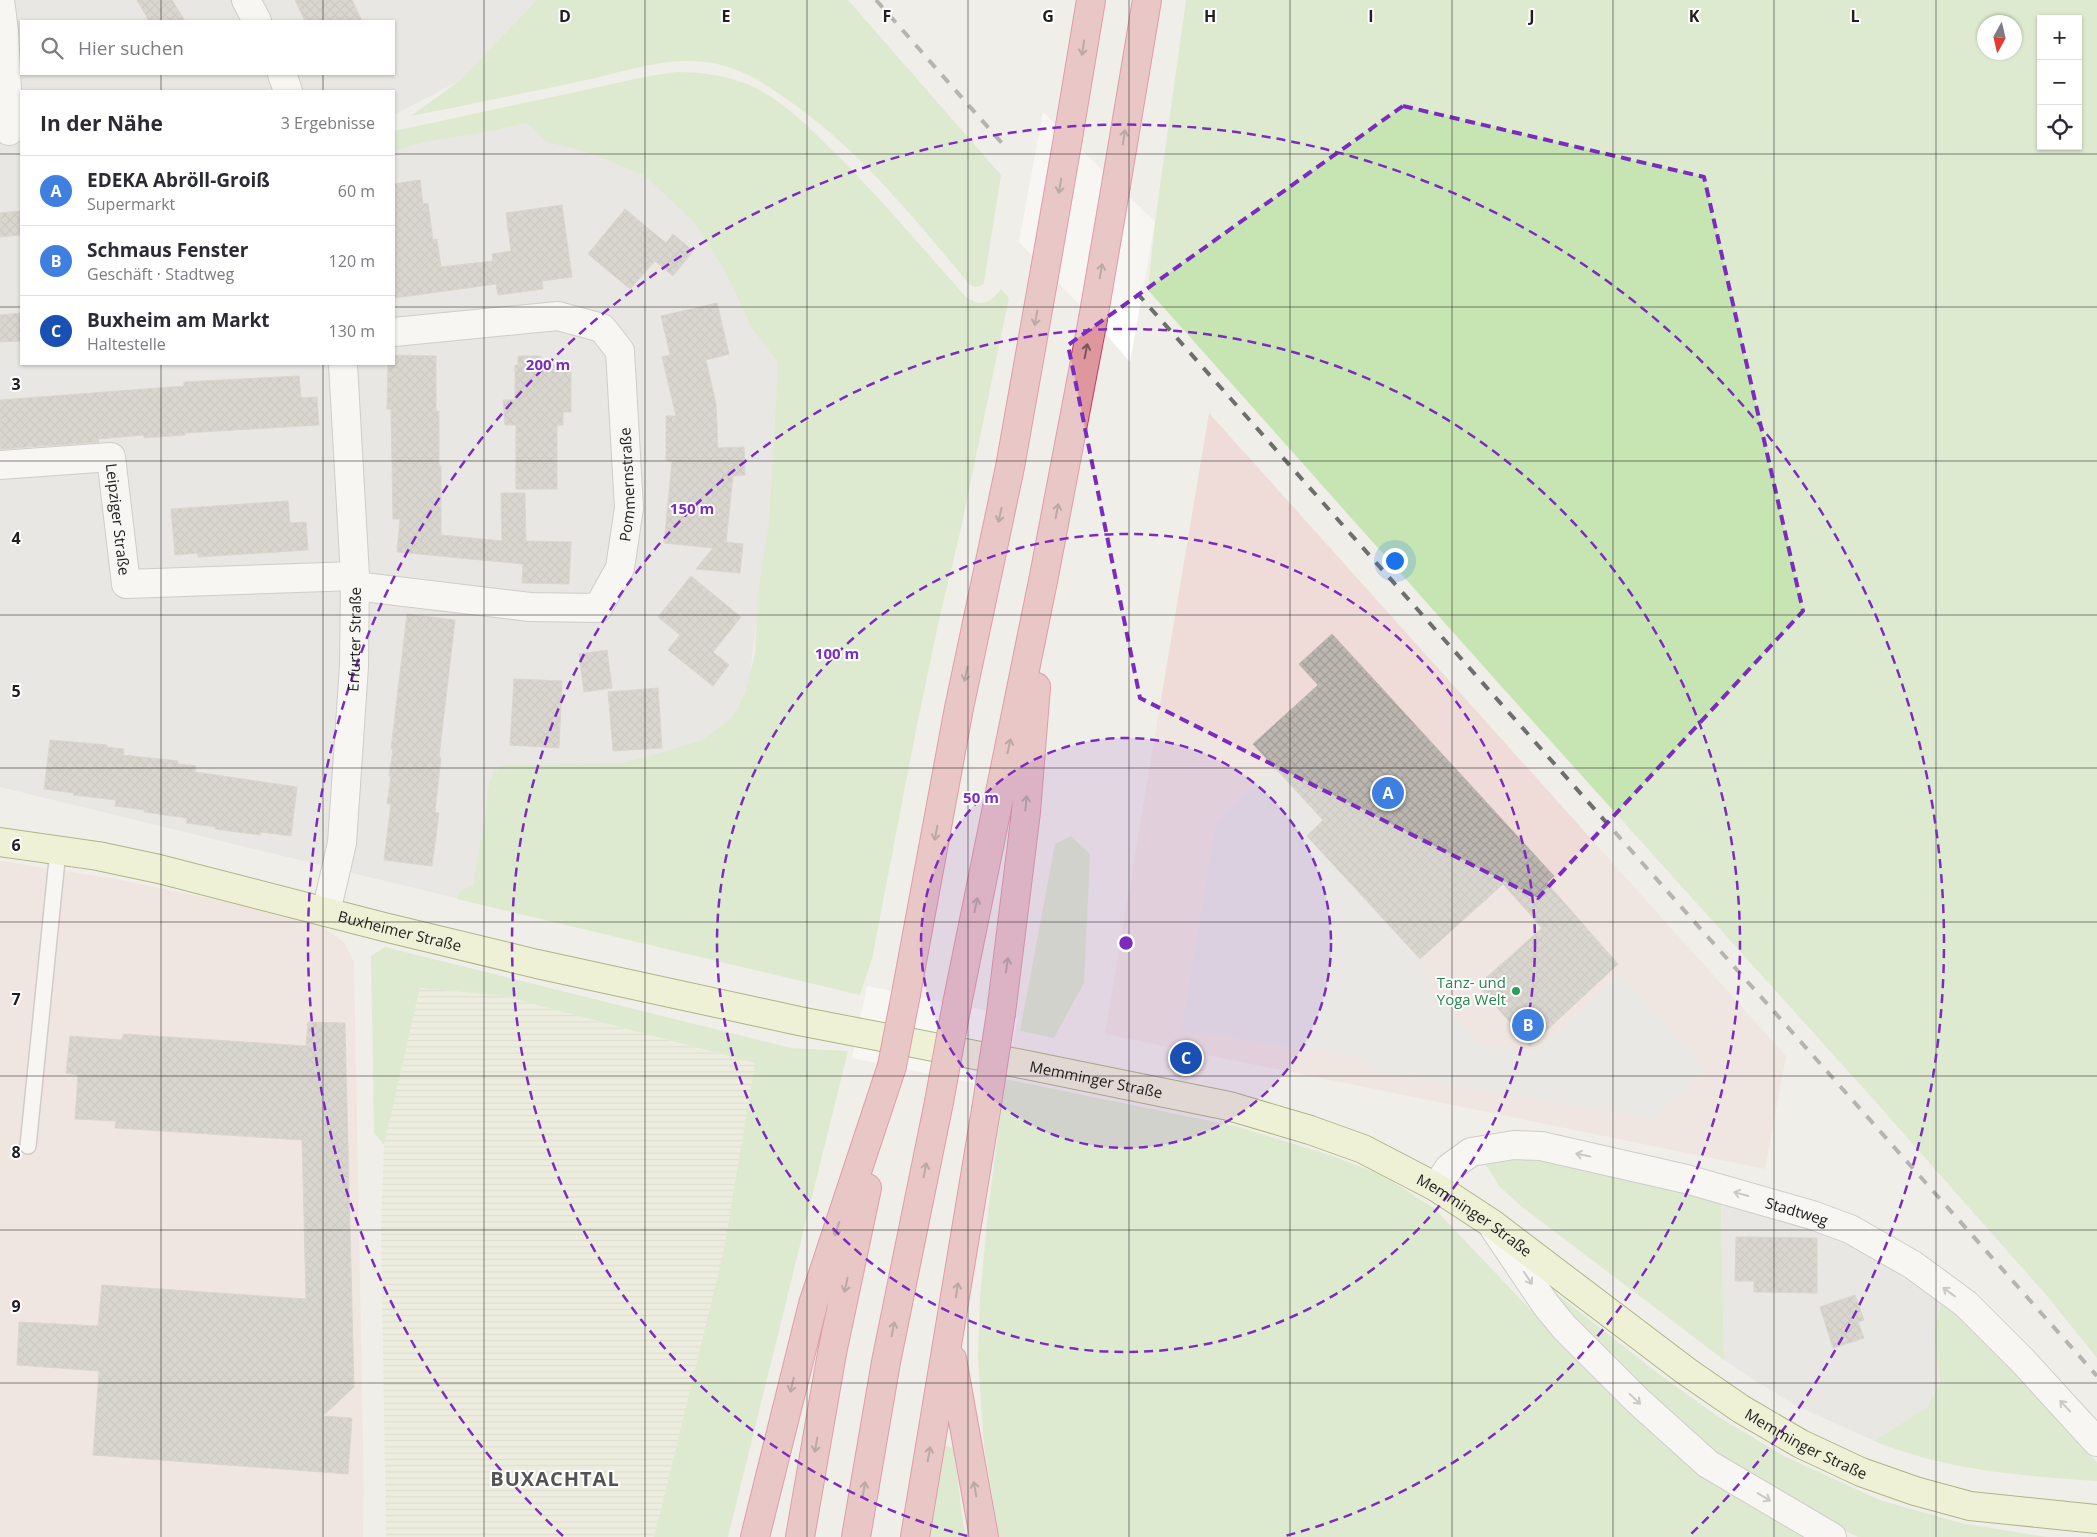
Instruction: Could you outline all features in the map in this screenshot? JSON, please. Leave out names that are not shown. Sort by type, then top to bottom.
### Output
[{"type":"highway","points":[[800,1537],[832,1353],[892,1066],[959,708],[1010,467],[1091,0]]},
{"type":"highway","points":[[856,1537],[886,1362],[1044,576],[1093,319],[1147,0]]},
{"type":"highway","points":[[915,1537],[1001,1013],[1026,812],[1044,576]]},
{"type":"highway","points":[[755,1537],[813,1304],[892,1066]]},
{"type":"highway","points":[[949,1338],[984,1537]]},
{"type":"street","points":[[0,0],[4,31],[9,131]]},
{"type":"street","points":[[246,0],[256,20]]},
{"type":"street","points":[[282,75],[288,90]]},
{"type":"street","name":"Pommernstraße","points":[[355,581],[530,608],[598,608],[620,568],[629,508],[620,351],[602,328],[558,316],[395,332]]},
{"type":"street","name":"Erfurter Straße","points":[[326,912],[342,843],[354,666],[355,581],[343,365]]},
{"type":"street","name":"Leipziger Straße","points":[[0,465],[110,457],[126,584],[355,581]]},
{"type":"street","name":"Buxheimer Straße","points":[[0,842],[58,850],[159,869],[538,964],[799,1021]]},
{"type":"street","name":"Memminger Straße","points":[[799,1021],[1229,1106],[1310,1130],[1363,1149],[1436,1187],[1491,1223],[1686,1371],[1741,1409],[1801,1444],[1861,1472],[1915,1491],[1970,1506],[2097,1519]]},
{"type":"street","name":"Stadtweg","points":[[1436,1187],[1449,1168],[1471,1152],[1514,1145],[1542,1146],[1686,1179],[1812,1215],[1850,1229],[1913,1265],[1966,1304],[2022,1360],[2097,1442]]},
{"type":"street","points":[[1491,1223],[1546,1305],[1564,1327],[1638,1401],[1708,1464],[1832,1537]]},
{"type":"lane","points":[[28,1146],[58,850]]},
{"type":"highlighted area","points":[[1403,106],[1704,177],[1803,611],[1538,898],[1140,698],[1068,345]]},
{"type":"shaded area","points":[[0,0],[537,0],[459,81],[395,114],[395,90],[20,90],[20,365],[395,365],[395,152],[411,144],[435,138],[482,133],[527,123],[636,166],[722,239],[778,362],[769,522],[745,714],[480,904],[0,787]]},
{"type":"shaded area","points":[[1209,413],[1786,1056],[1765,1169],[1105,1034]]},
{"type":"shaded area","points":[[1273,765],[1323,820],[1307,836],[1420,959],[1431,992],[1478,1043],[1536,1052],[1619,975],[1706,1069],[1653,1119],[1370,1071],[1368,1059],[1181,1030],[1216,822]]},
{"type":"shaded area","points":[[0,861],[117,879],[222,901],[321,925],[345,943],[354,962],[364,1491],[363,1537],[0,1537]]},
{"type":"shaded area","points":[[1721,1204],[1809,1225],[1866,1251],[1942,1298],[1934,1334],[1940,1382],[1927,1407],[1874,1441],[1795,1405],[1724,1360]]},
{"type":"green space","points":[[537,0],[848,0],[1001,175],[984,283],[977,287],[970,285],[891,193],[826,129],[772,89],[729,67],[700,61],[649,65],[582,81],[411,116],[459,81]]},
{"type":"green space","points":[[1186,0],[2097,0],[2097,1358],[2047,1296],[1874,1100],[1148,290],[1155,222]]},
{"type":"green space","points":[[677,72],[704,73],[730,78],[747,84],[772,97],[804,122],[850,168],[966,297],[981,303],[989,301],[1001,289],[1009,298],[960,533],[917,725],[872,959],[860,995],[457,899],[461,890],[473,886],[488,788],[493,774],[502,765],[621,763],[702,740],[732,718],[745,693],[755,653],[758,592],[769,522],[778,362],[753,330],[726,273],[695,223],[645,176],[588,152],[547,142],[527,123],[427,142],[395,152],[395,131],[649,76]]},
{"type":"green space","points":[[1071,836],[1090,854],[1084,983],[1054,1038],[1020,1031],[1055,844]]},
{"type":"green space","points":[[385,947],[791,1048],[848,1051],[728,1537],[654,1537],[723,1254],[755,1063],[503,996],[420,988],[384,1145],[374,1133],[371,956]]},
{"type":"green space","points":[[420,988],[503,996],[755,1063],[723,1254],[654,1537],[386,1537],[381,1227],[384,1145]]},
{"type":"green space","points":[[1005,1079],[1235,1126],[1327,1154],[1382,1175],[1435,1209],[1615,1399],[1652,1433],[1705,1474],[1808,1537],[999,1537],[984,1447],[978,1358],[980,1297],[988,1211]]},
{"type":"green space","points":[[1530,1155],[1665,1187],[1721,1204],[1724,1360],[1522,1207],[1499,1186],[1483,1160]]},
{"type":"green space","points":[[1538,1279],[1655,1371],[1717,1416],[1784,1456],[1880,1500],[1961,1523],[2047,1537],[1858,1537],[1839,1528],[1779,1493],[1709,1448],[1593,1342]]},
{"type":"green space","points":[[1942,1298],[1973,1326],[2097,1462],[2097,1481],[2012,1474],[1956,1465],[1928,1459],[1874,1441],[1927,1407],[1940,1382],[1934,1334]]},
{"type":"green space","points":[[945,1446],[954,1448],[966,1537],[928,1537]]},
{"type":"pier","points":[[1043,112],[1155,222],[1130,362],[1093,319],[1019,242]]},
{"type":"pier","points":[[867,986],[1018,1017],[1003,1089],[852,1058]]},
{"type":"building","points":[[137,0],[172,0],[184,20],[148,20]]},
{"type":"building","points":[[295,0],[352,0],[362,20],[305,20]]},
{"type":"building","points":[[420,180],[423,204],[428,203],[433,240],[437,239],[441,267],[493,261],[492,254],[511,251],[506,213],[562,205],[572,277],[542,281],[543,289],[498,295],[496,284],[395,298],[395,184]]},
{"type":"building","points":[[625,209],[666,243],[673,234],[693,251],[673,276],[655,261],[630,289],[588,254]]},
{"type":"building","points":[[20,211],[20,235],[0,237],[0,213]]},
{"type":"building","points":[[717,303],[729,354],[706,360],[716,404],[718,448],[744,447],[745,475],[733,476],[726,542],[743,544],[740,573],[696,569],[713,548],[664,543],[672,461],[666,461],[666,416],[676,416],[662,357],[670,355],[661,316]]},
{"type":"building","points":[[20,313],[20,341],[0,342],[0,315]]},
{"type":"building","points":[[395,355],[436,356],[436,411],[439,411],[439,466],[441,466],[441,535],[502,541],[501,493],[525,493],[526,541],[571,542],[569,584],[522,583],[523,564],[397,552],[400,519],[393,519],[391,409],[387,409],[388,365],[395,365]]},
{"type":"building","points":[[518,356],[541,356],[541,365],[571,365],[571,412],[563,412],[563,425],[557,425],[557,489],[516,489],[516,425],[505,425],[503,400],[515,400],[515,365],[518,365]]},
{"type":"building","points":[[299,376],[301,398],[317,397],[319,425],[185,433],[185,435],[144,438],[144,435],[98,439],[99,442],[0,449],[0,400],[184,386],[184,382]]},
{"type":"building","points":[[288,501],[290,523],[306,522],[308,550],[198,557],[198,553],[175,555],[171,509]]},
{"type":"building","points":[[691,576],[741,617],[713,652],[729,665],[713,686],[668,650],[680,635],[658,617]]},
{"type":"building","points":[[407,614],[455,620],[439,757],[441,758],[435,812],[439,813],[432,866],[384,860],[391,804],[387,804],[393,749],[391,749]]},
{"type":"building","points":[[1332,634],[1554,876],[1547,883],[1618,964],[1530,1046],[1478,985],[1542,928],[1503,884],[1420,959],[1307,836],[1323,820],[1253,744],[1318,685],[1299,664]]},
{"type":"building","points":[[607,650],[612,688],[584,692],[579,654]]},
{"type":"building","points":[[514,679],[562,681],[559,748],[510,745]]},
{"type":"building","points":[[658,688],[662,748],[613,751],[608,692]]},
{"type":"building","points":[[50,740],[107,745],[107,747],[124,749],[123,755],[178,761],[178,764],[196,766],[195,772],[297,787],[291,836],[261,832],[260,835],[215,829],[216,827],[186,823],[187,818],[115,806],[116,800],[73,795],[74,793],[44,789]]},
{"type":"building","points":[[308,1022],[345,1023],[354,1387],[323,1416],[352,1418],[348,1474],[93,1455],[99,1371],[17,1365],[19,1322],[98,1326],[102,1285],[306,1299],[302,1140],[115,1128],[116,1121],[75,1119],[78,1075],[66,1073],[70,1036],[121,1040],[124,1034],[306,1046]]},
{"type":"building","points":[[1736,1237],[1817,1238],[1817,1293],[1754,1292],[1754,1281],[1735,1281]]},
{"type":"building","points":[[1855,1295],[1864,1320],[1858,1322],[1864,1338],[1833,1348],[1820,1307]]},
{"type":"railway","points":[[876,0],[1008,150]]},
{"type":"railway","points":[[1137,293],[2097,1376]]},
{"type":"place","name":"EDEKA Abröll-Groiß","points":[[1388,793]]},
{"type":"place","name":"Tanz- und Yoga Welt","points":[[1516,991]]},
{"type":"place","name":"Schmaus Fenster","points":[[1528,1025]]},
{"type":"place","name":"Buxheim am Markt","points":[[1186,1058]]},
{"type":"district","name":"BUXACHTAL","points":[[555,1478]]}]
